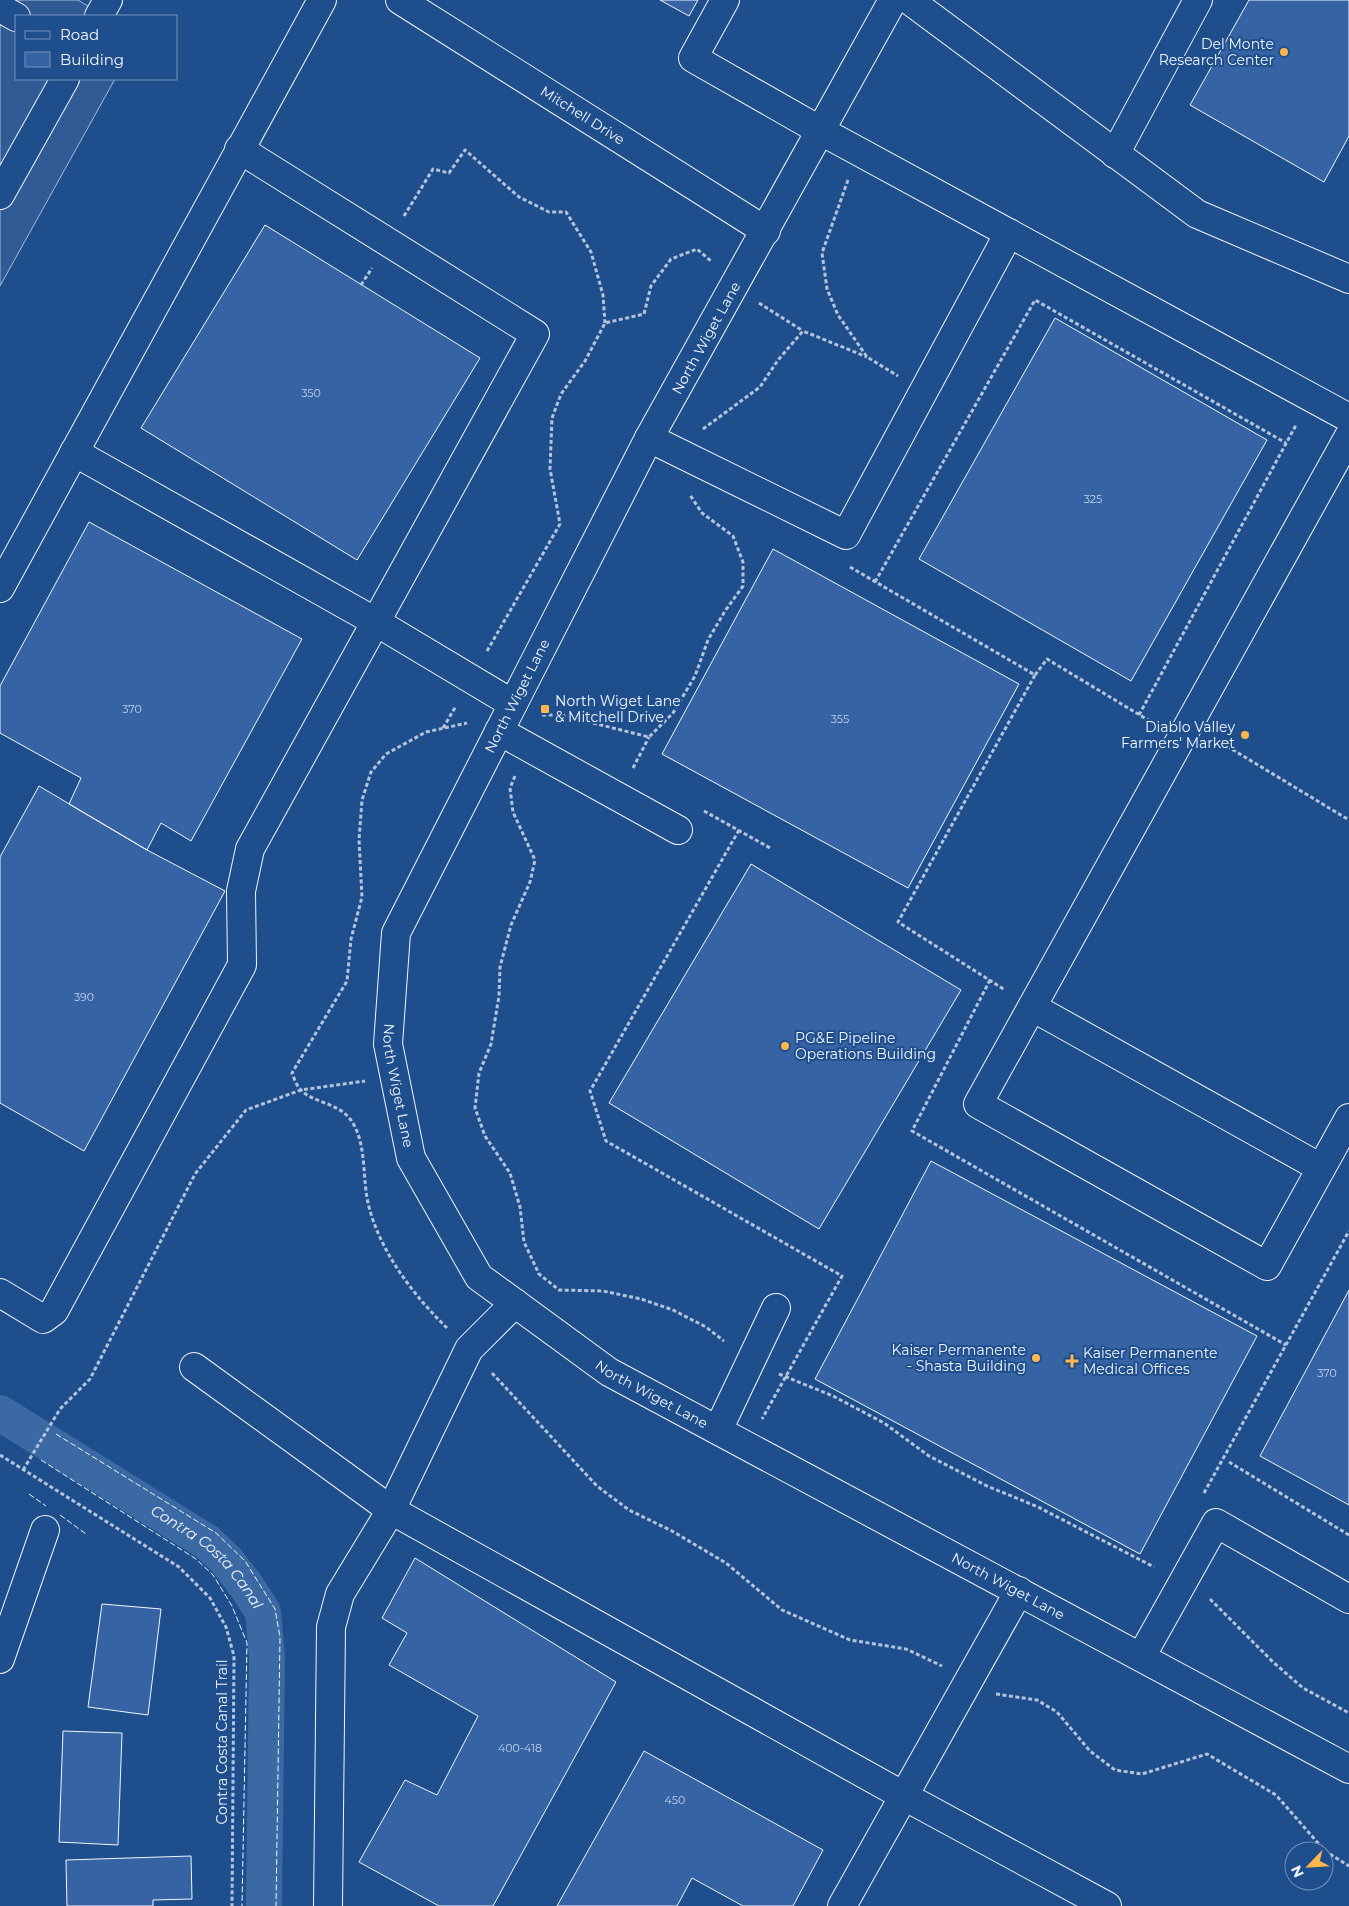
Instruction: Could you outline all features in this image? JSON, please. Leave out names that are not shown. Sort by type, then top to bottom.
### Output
[{"type":"street","points":[[100,15],[108,0]]},
{"type":"street","points":[[0,588],[322,0]]},
{"type":"street","name":"Mitchell Drive","points":[[400,0],[766,231]]},
{"type":"street","points":[[725,0],[692,58],[832,137],[1349,418]]},
{"type":"street","name":"North Wiget Lane","points":[[893,0],[832,137],[766,231],[649,438],[396,933],[388,1044],[411,1158],[480,1277],[609,1372],[1349,1769]]},
{"type":"street","points":[[909,0],[1197,214],[1349,279]]},
{"type":"street","points":[[1115,154],[1198,0]]},
{"type":"street","points":[[0,8],[15,16]]},
{"type":"street","points":[[0,195],[64,80]]},
{"type":"street","points":[[0,1293],[43,1318],[54,1311],[242,965],[241,891],[250,850],[534,334],[239,149]]},
{"type":"street","points":[[649,438],[846,535],[1009,233]]},
{"type":"street","points":[[1349,436],[978,1104],[1267,1266],[1349,1118]]},
{"type":"street","points":[[74,452],[376,622],[471,679],[507,716],[678,830]]},
{"type":"street","points":[[1032,1007],[1321,1168]]},
{"type":"street","points":[[328,1906],[331,1627],[340,1594],[390,1510],[469,1349],[515,1303]]},
{"type":"street","points":[[718,1430],[776,1308]]},
{"type":"street","points":[[194,1366],[390,1510],[902,1795],[1107,1906]]},
{"type":"street","points":[[1141,1657],[1216,1523],[1349,1599]]},
{"type":"street","points":[[0,1659],[45,1530]]},
{"type":"street","points":[[842,1906],[902,1795],[1019,1591]]},
{"type":"path","points":[[832,137],[848,181],[822,253],[826,289],[838,315],[867,357]]},
{"type":"path","points":[[362,285],[434,169],[449,173],[464,150],[518,197],[549,212],[566,212],[591,252],[603,295],[605,323],[585,361],[561,394],[552,418],[550,469],[560,524],[443,728]]},
{"type":"path","points":[[605,323],[644,314],[652,286],[671,258],[697,249],[764,307],[803,330],[867,357],[924,392]]},
{"type":"path","points":[[875,582],[1035,300],[1286,443]]},
{"type":"path","points":[[803,330],[778,360],[760,388],[700,432],[676,476],[702,513],[733,536],[743,562],[743,586],[708,640],[695,676],[673,713],[649,737],[561,715],[507,716],[426,732],[386,754],[371,772],[362,800],[359,840],[362,897],[351,939],[347,981],[292,1073],[301,1090],[342,1110],[354,1125],[360,1148],[369,1208],[383,1244],[426,1307],[469,1349],[597,1486],[629,1510],[672,1531],[726,1563],[782,1610],[850,1640],[906,1649],[931,1659],[967,1682],[1003,1696],[1037,1700],[1057,1712],[1090,1751],[1115,1770],[1142,1774],[1207,1754],[1276,1795],[1325,1851],[1349,1866]]},
{"type":"path","points":[[1139,715],[1311,397]]},
{"type":"path","points":[[843,563],[1035,675],[898,922],[1032,1007]]},
{"type":"path","points":[[739,830],[590,1091],[606,1141],[842,1276],[747,1446]]},
{"type":"path","points":[[23,1470],[60,1409],[90,1380],[195,1174],[246,1110],[301,1090],[395,1078]]},
{"type":"path","points":[[1200,1501],[1349,1231]]},
{"type":"path","name":"Contra Costa Canal Trail","points":[[0,1455],[179,1567],[210,1598],[226,1627],[234,1656],[232,1906]]},
{"type":"path","points":[[1229,1462],[1349,1535]]},
{"type":"shaded area","points":[[0,0],[78,0],[102,15],[15,15],[15,80],[114,80],[0,286]]},
{"type":"building","points":[[660,0],[698,0],[689,16]]},
{"type":"building","name":"Del Monte Research Center","points":[[1249,0],[1349,0],[1349,136],[1324,182],[1190,105]]},
{"type":"building","points":[[265,225],[480,358],[357,560],[141,428]]},
{"type":"building","points":[[1055,318],[1267,440],[1131,681],[919,559]]},
{"type":"building","points":[[89,522],[302,639],[191,841],[161,823],[147,850],[69,804],[81,778],[0,733],[0,686]]},
{"type":"building","points":[[773,549],[1019,684],[908,888],[662,754]]},
{"type":"building","points":[[39,786],[147,850],[225,891],[84,1151],[0,1103],[0,857]]},
{"type":"building","name":"PG&E Pipeline Operations Building","points":[[751,864],[961,990],[819,1229],[609,1103]]},
{"type":"building","name":"Kaiser Permanente - Shasta Building","points":[[931,1161],[1257,1336],[1140,1554],[815,1379]]},
{"type":"building","points":[[1349,1290],[1349,1505],[1260,1456]]},
{"type":"building","points":[[415,1558],[616,1682],[493,1906],[439,1906],[359,1862],[405,1780],[437,1795],[478,1716],[389,1665],[407,1633],[382,1618]]},
{"type":"building","points":[[102,1604],[161,1609],[148,1715],[88,1707]]},
{"type":"building","points":[[63,1731],[122,1733],[118,1845],[59,1842]]},
{"type":"building","points":[[644,1751],[823,1850],[793,1906],[743,1906],[692,1878],[677,1906],[557,1906]]},
{"type":"building","points":[[191,1856],[192,1899],[153,1900],[153,1906],[67,1906],[66,1860]]},
{"type":"waterway","name":"Contra Costa Canal","points":[[0,1413],[207,1542],[227,1561],[263,1612],[267,1657],[264,1906]]},
{"type":"fence","points":[[56,1434],[216,1533],[245,1561],[275,1609],[280,1637],[276,1906]]},
{"type":"fence","points":[[41,1460],[196,1559],[213,1575],[232,1606],[247,1643],[242,1906]]},
{"type":"fence","points":[[29,1494],[46,1506]]},
{"type":"fence","points":[[60,1515],[86,1534]]},
{"type":"place","name":"Del Monte Research Center","points":[[1284,52]]},
{"type":"place","name":"North Wiget Lane & Mitchell Drive","points":[[545,709]]},
{"type":"place","name":"Diablo Valley Farmers' Market","points":[[1245,735]]},
{"type":"place","name":"PG&E Pipeline Operations Building","points":[[785,1046]]},
{"type":"place","name":"Kaiser Permanente - Shasta Building","points":[[1036,1358]]},
{"type":"place","name":"Kaiser Permanente Medical Offices","points":[[1072,1361]]}]
